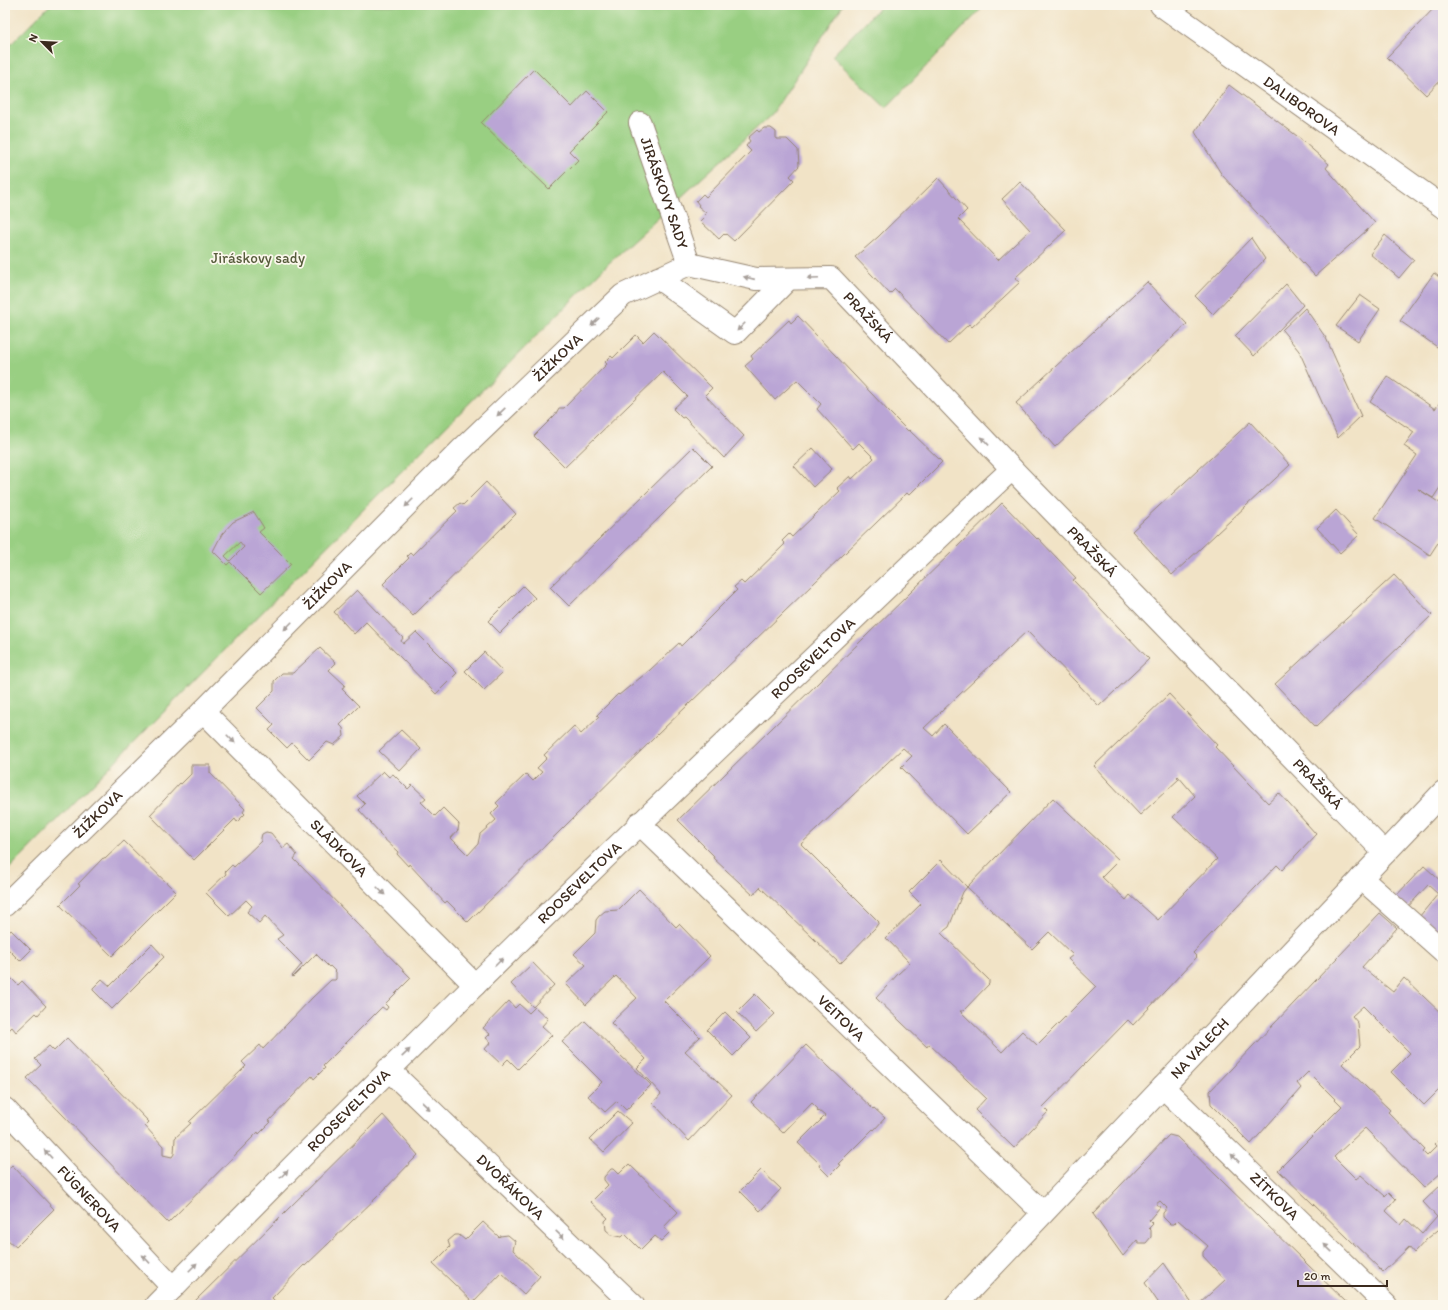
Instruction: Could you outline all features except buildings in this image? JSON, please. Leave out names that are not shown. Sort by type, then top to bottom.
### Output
[{"type":"street","name":"DALIBOROVA","points":[[1160,5],[1443,207]]},
{"type":"street","name":"JIRÁSKOVY SADY","points":[[640,123],[689,264]]},
{"type":"street","name":"ŽIŽKOVA","points":[[5,905],[203,711],[461,450],[617,300],[623,295],[689,264]]},
{"type":"street","points":[[689,264],[756,279],[788,279]]},
{"type":"street","points":[[658,278],[735,333],[788,279]]},
{"type":"street","name":"PRAŽSKÁ","points":[[788,279],[830,278],[1012,469],[1385,853]]},
{"type":"street","name":"ROOSEVELTOVA","points":[[156,1305],[388,1069],[476,985],[639,823],[1012,469]]},
{"type":"street","name":"SLÁDKOVA","points":[[203,711],[476,985]]},
{"type":"street","name":"NA VALECH","points":[[956,1305],[1443,792]]},
{"type":"street","name":"VEITOVA","points":[[639,823],[1043,1213]]},
{"type":"street","points":[[1361,878],[1443,951]]},
{"type":"street","name":"DVOŘÁKOVA","points":[[388,1069],[633,1305]]},
{"type":"street","name":"ZÍTKOVA","points":[[1163,1087],[1386,1305]]},
{"type":"street","name":"FÜGNEROVA","points":[[5,1109],[172,1288]]},
{"type":"green space","name":"Jiráskovy sady","points":[[50,5],[843,5],[772,114],[609,263],[5,873],[5,50]]},
{"type":"green space","points":[[882,5],[985,5],[886,108],[832,56]]}]
